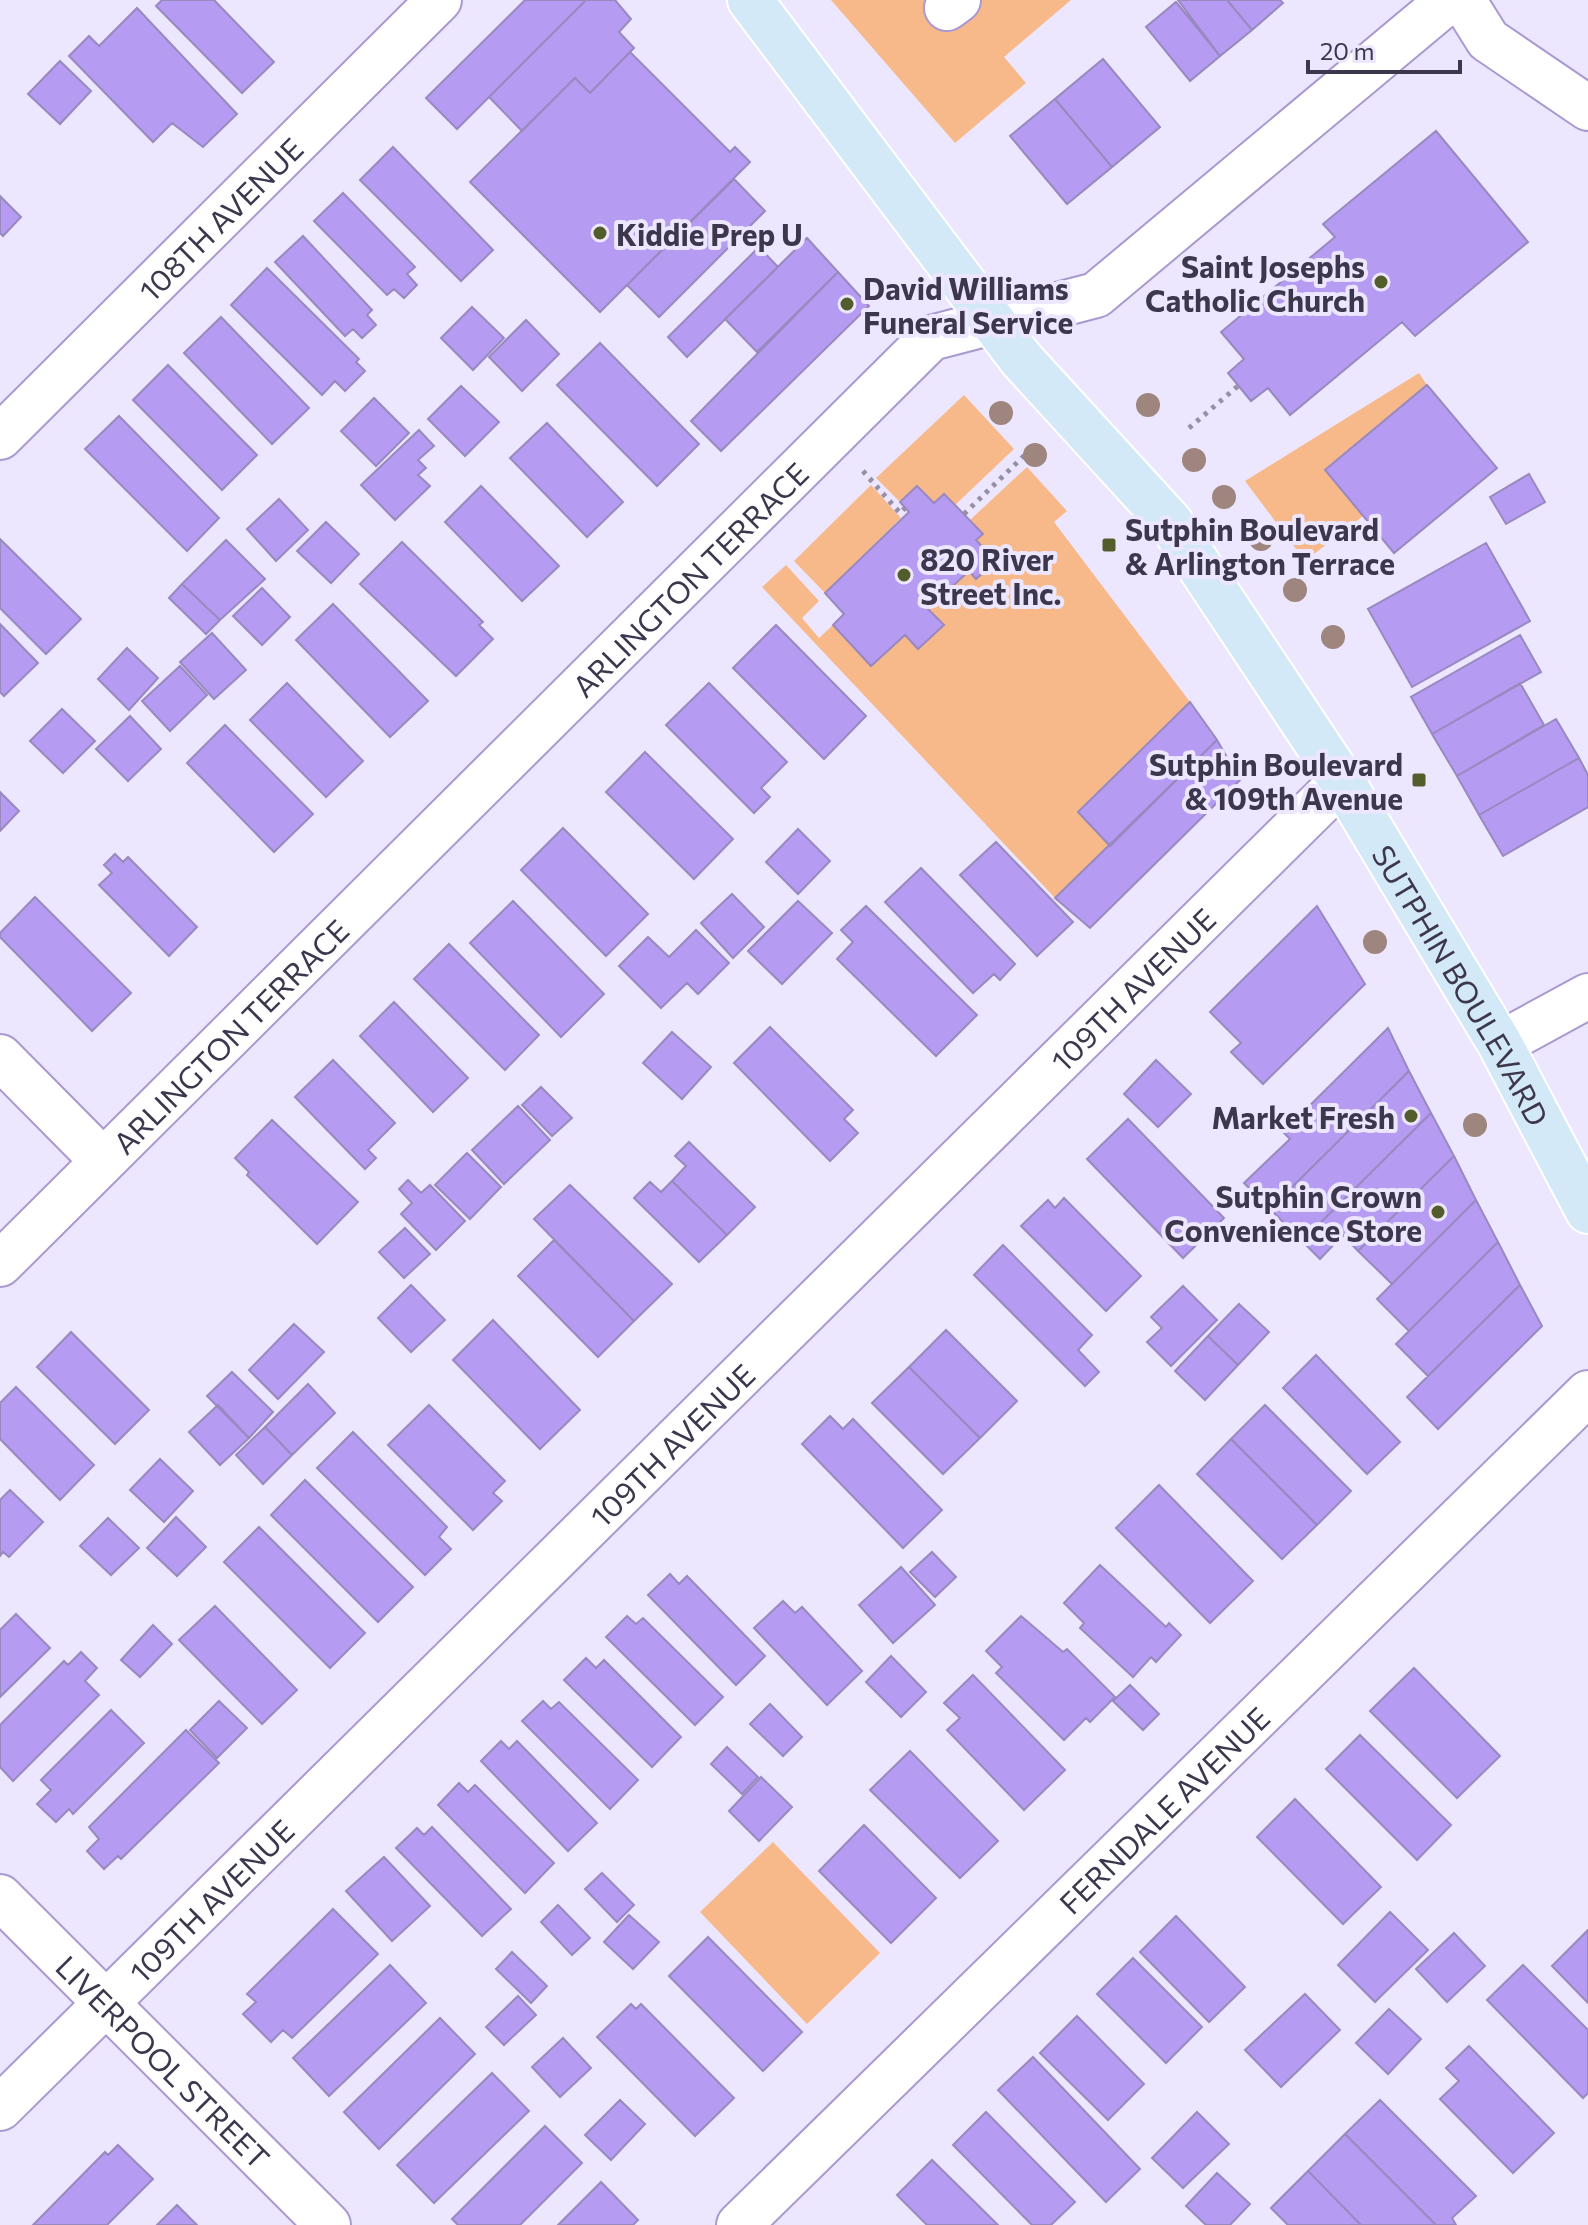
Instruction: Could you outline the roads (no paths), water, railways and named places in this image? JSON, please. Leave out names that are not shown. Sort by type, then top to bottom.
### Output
[{"type":"main road","name":"SUTPHIN BOULEVARD","points":[[750,0],[1021,359],[1170,522],[1342,781],[1500,1044],[1588,1211]]},
{"type":"street","name":"108TH AVENUE","points":[[0,437],[439,0]]},
{"type":"street","name":"ARLINGTON TERRACE","points":[[0,1264],[931,338],[1096,295],[1449,0]]},
{"type":"street","points":[[1463,0],[1488,40],[1588,108]]},
{"type":"street","name":"109TH AVENUE","points":[[0,2108],[1342,781]]},
{"type":"street","points":[[1500,1044],[1588,996]]},
{"type":"street","points":[[0,1057],[103,1161]]},
{"type":"street","name":"FERNDALE AVENUE","points":[[739,2225],[1588,1393]]},
{"type":"street","name":"LIVERPOOL STREET","points":[[0,1897],[328,2225]]},
{"type":"place","name":"Kiddie Prep U","points":[[600,233]]},
{"type":"place","name":"Saint Josephs Catholic Church","points":[[1381,282]]},
{"type":"place","name":"David Williams Funeral Service","points":[[847,304]]},
{"type":"place","name":"Sutphin Boulevard & Arlington Terrace","points":[[1109,545]]},
{"type":"place","name":"820 River Street Inc.","points":[[904,575]]},
{"type":"place","name":"Sutphin Boulevard & 109th Avenue","points":[[1419,780]]},
{"type":"place","name":"Market Fresh","points":[[1411,1116]]},
{"type":"place","name":"Sutphin Crown Convenience Store","points":[[1438,1212]]}]
